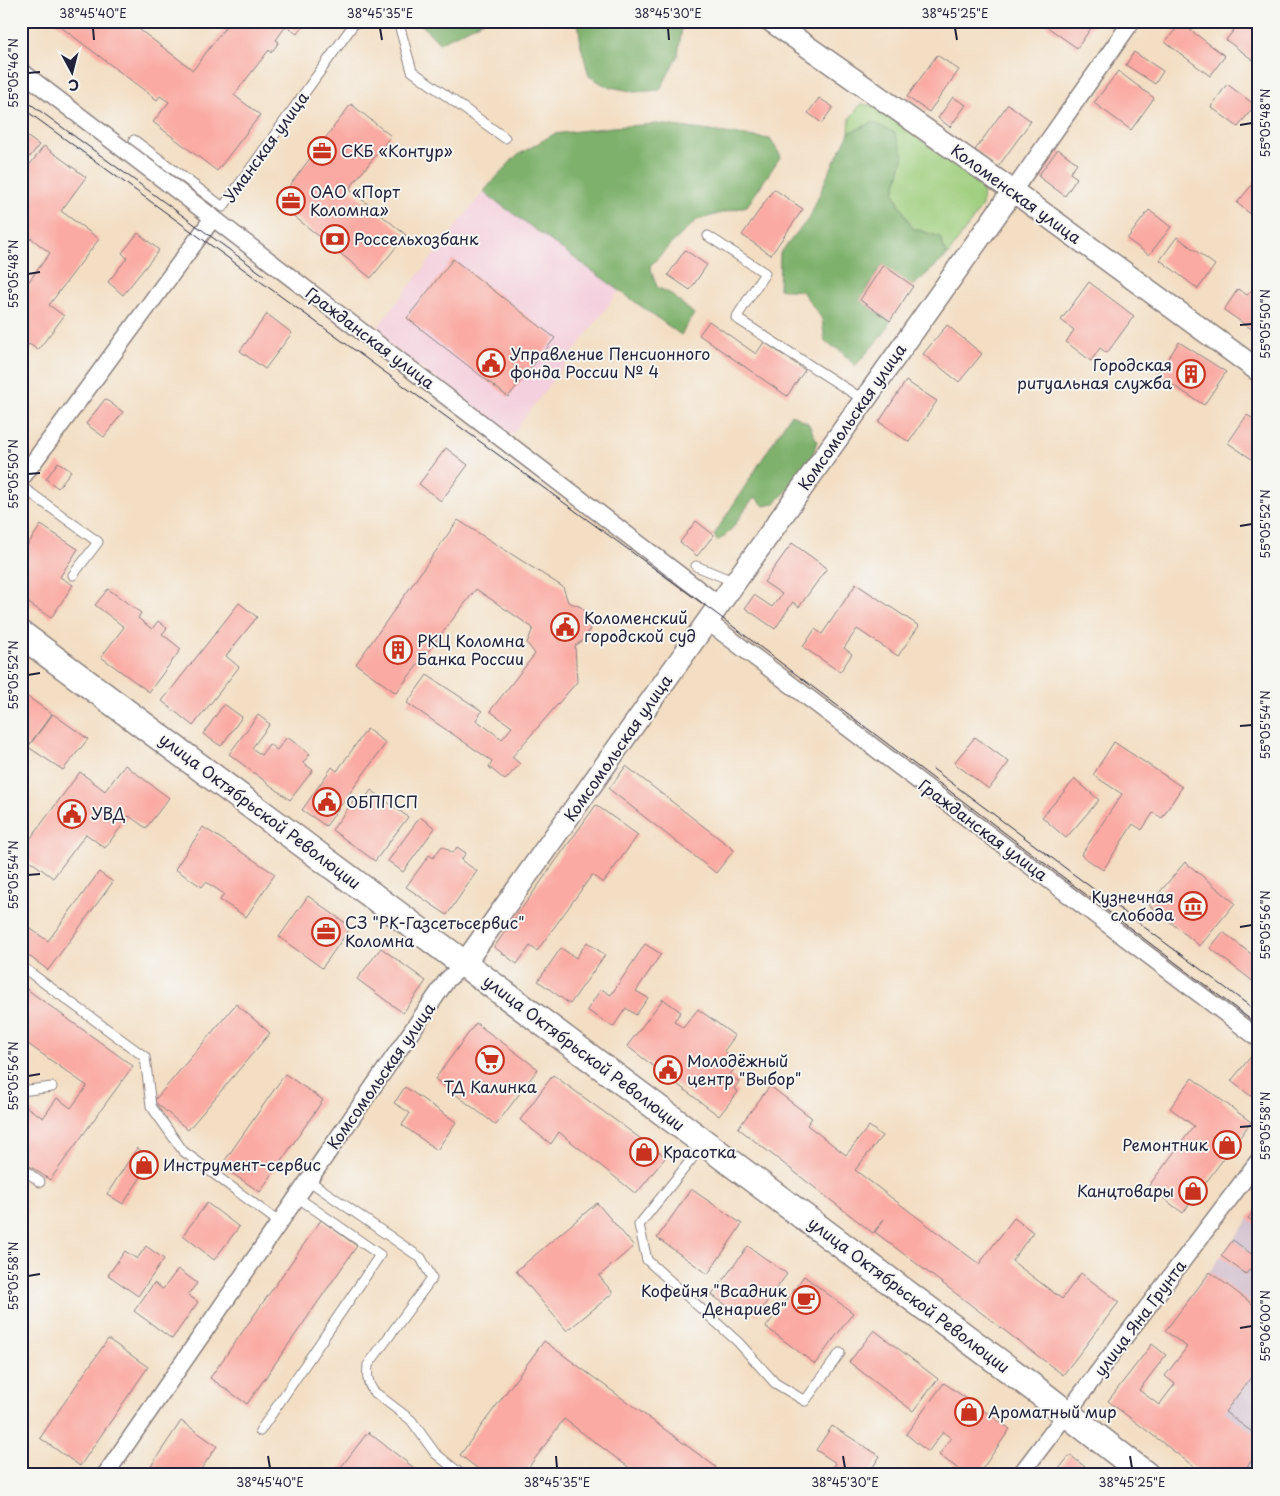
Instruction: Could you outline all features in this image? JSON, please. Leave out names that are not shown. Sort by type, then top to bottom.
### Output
[{"type":"main road","name":"улица Октябрьской Революции","points":[[21,634],[704,1142],[1146,1475]]},
{"type":"street","name":"Комсомольская улица","points":[[105,1475],[448,980],[464,964],[1014,191],[1132,21]]},
{"type":"street","name":"Коломенская улица","points":[[782,25],[1014,191],[1259,371]]},
{"type":"street","name":"Гражданская улица","points":[[21,71],[213,218],[713,613],[1259,1039]]},
{"type":"street","name":"Уманская улица","points":[[21,479],[213,218]]},
{"type":"street","name":"улица Яна Грунта","points":[[1020,1475],[1259,1160]]},
{"type":"lane","name":"Уманская улица","points":[[134,140],[223,207],[356,21]]},
{"type":"lane","points":[[398,21],[412,71],[505,138]]},
{"type":"lane","points":[[708,236],[765,273],[736,318],[865,400]]},
{"type":"lane","points":[[21,486],[98,542],[74,574]]},
{"type":"lane","points":[[696,566],[735,582]]},
{"type":"lane","points":[[21,966],[145,1057],[151,1106],[183,1151],[280,1223]]},
{"type":"lane","points":[[21,1091],[52,1087]]},
{"type":"lane","points":[[704,1142],[639,1225],[647,1260],[738,1342],[775,1383],[805,1401],[840,1353]]},
{"type":"lane","points":[[21,1167],[40,1182]]},
{"type":"lane","points":[[308,1180],[421,1258],[432,1278],[368,1365],[366,1376],[373,1391],[411,1420],[435,1453],[462,1475]]},
{"type":"lane","points":[[260,1431],[380,1255],[297,1197]]},
{"type":"shaded area","points":[[483,192],[619,291],[511,436],[373,333]]},
{"type":"shaded area","points":[[1259,1206],[1259,1365],[1215,1369],[1165,1331]]},
{"type":"shaded area","points":[[1259,1367],[1259,1437],[1225,1412]]},
{"type":"shaded area","points":[[1259,1451],[1259,1462],[1247,1475],[1243,1472]]},
{"type":"green space","points":[[418,21],[484,21],[439,43]]},
{"type":"green space","points":[[578,21],[683,21],[678,55],[660,90],[635,92],[606,86],[589,76],[581,46]]},
{"type":"green space","points":[[861,104],[880,107],[923,142],[945,157],[973,172],[983,186],[982,206],[947,256],[940,237],[912,228],[894,193],[904,155],[849,133],[850,118]]},
{"type":"green space","points":[[873,122],[895,133],[904,155],[894,194],[912,228],[940,237],[947,256],[913,286],[882,265],[860,300],[890,321],[885,332],[855,366],[841,351],[825,342],[822,319],[802,291],[779,289],[780,253],[810,217],[829,172],[849,133]]},
{"type":"green space","points":[[658,124],[770,139],[781,156],[747,206],[697,220],[650,266],[657,287],[671,294],[694,314],[681,335],[483,192],[516,156],[554,134]]},
{"type":"green space","points":[[791,414],[808,423],[817,441],[807,470],[798,482],[774,504],[764,506],[755,497],[729,532],[717,541],[714,535]]},
{"type":"building","points":[[53,21],[128,21],[193,70],[230,21],[234,23],[236,21],[307,21],[297,34],[286,26],[276,40],[279,42],[271,53],[269,50],[234,95],[260,115],[217,171],[153,122],[169,102],[160,96],[157,100]]},
{"type":"building","points":[[1050,21],[1096,21],[1077,48],[1046,26]]},
{"type":"building","points":[[1241,21],[1259,21],[1259,52],[1253,60],[1226,40]]},
{"type":"building","points":[[1181,23],[1225,56],[1210,76],[1165,42]]},
{"type":"building","points":[[1134,52],[1163,71],[1155,84],[1126,65]]},
{"type":"building","points":[[937,55],[959,70],[929,112],[907,97]]},
{"type":"building","points":[[1118,71],[1154,98],[1131,130],[1094,103]]},
{"type":"building","points":[[1227,84],[1255,105],[1238,127],[1211,107]]},
{"type":"building","points":[[953,97],[966,105],[950,127],[938,118]]},
{"type":"building","points":[[819,98],[833,107],[822,123],[808,113]]},
{"type":"building","points":[[351,104],[391,136],[349,189],[406,235],[371,278],[286,211],[281,202],[284,193]]},
{"type":"building","points":[[1008,104],[1031,121],[998,167],[975,150]]},
{"type":"building","points":[[21,132],[39,145],[30,157],[21,151]]},
{"type":"building","points":[[44,146],[86,177],[61,211],[99,239],[49,305],[64,316],[38,350],[29,344],[21,354],[21,292],[50,253],[31,238],[23,248],[21,247],[21,176]]},
{"type":"building","points":[[1058,149],[1077,163],[1070,173],[1077,178],[1065,196],[1038,176]]},
{"type":"building","points":[[1256,180],[1259,182],[1259,221],[1237,203]]},
{"type":"building","points":[[774,189],[803,209],[771,255],[742,235]]},
{"type":"building","points":[[1149,210],[1171,227],[1149,255],[1127,239]]},
{"type":"building","points":[[138,233],[159,250],[123,295],[108,282],[127,258],[122,253]]},
{"type":"building","points":[[1177,237],[1215,265],[1198,289],[1160,260]]},
{"type":"building","points":[[685,250],[707,265],[690,290],[668,275]]},
{"type":"building","points":[[453,259],[555,338],[508,397],[407,318]]},
{"type":"building","points":[[883,265],[913,286],[890,321],[860,300]]},
{"type":"building","points":[[1089,282],[1134,316],[1107,353],[1100,348],[1091,361],[1066,342],[1074,330],[1061,320]]},
{"type":"building","points":[[1238,289],[1247,295],[1252,290],[1259,295],[1259,326],[1257,325],[1253,330],[1224,310]]},
{"type":"building","points":[[267,314],[292,333],[265,369],[240,351]]},
{"type":"building","points":[[709,321],[756,354],[764,342],[805,370],[787,396],[699,335]]},
{"type":"building","points":[[947,325],[982,354],[959,382],[923,354]]},
{"type":"building","name":"Городская ритуальная служба","points":[[1179,342],[1226,372],[1204,405],[1157,375]]},
{"type":"building","points":[[906,381],[937,401],[909,442],[879,422]]},
{"type":"building","points":[[105,399],[123,412],[104,437],[86,424]]},
{"type":"building","points":[[1247,415],[1259,422],[1259,464],[1228,443]]},
{"type":"building","points":[[446,448],[468,465],[441,501],[419,484]]},
{"type":"building","points":[[58,462],[71,471],[58,488],[46,479]]},
{"type":"building","name":"РКЦ Коломна Банка России","points":[[458,520],[563,587],[568,602],[581,607],[588,615],[590,628],[586,638],[575,646],[577,682],[512,757],[520,764],[505,780],[489,767],[492,761],[407,703],[427,675],[482,711],[476,720],[502,739],[512,727],[490,711],[535,654],[527,643],[533,628],[476,589],[396,693],[356,664]]},
{"type":"building","points":[[696,521],[714,535],[697,556],[680,542]]},
{"type":"building","points":[[41,525],[78,549],[60,577],[73,585],[51,618],[21,598],[21,554]]},
{"type":"building","points":[[792,543],[827,568],[799,607],[793,602],[775,629],[745,608],[754,595],[772,607],[782,594],[764,582]]},
{"type":"building","points":[[856,584],[919,626],[898,656],[857,629],[844,648],[852,654],[840,672],[803,647],[815,629],[822,634]]},
{"type":"building","points":[[108,589],[141,613],[138,618],[152,629],[158,621],[167,628],[162,634],[181,649],[149,692],[101,657],[124,627],[95,605]]},
{"type":"building","points":[[239,603],[257,617],[226,656],[239,667],[193,726],[162,701]]},
{"type":"building","points":[[21,692],[52,714],[28,746],[21,741]]},
{"type":"building","points":[[224,704],[242,717],[221,746],[203,734]]},
{"type":"building","points":[[53,714],[88,739],[63,770],[28,747]]},
{"type":"building","points":[[258,715],[270,724],[252,748],[261,755],[269,744],[277,750],[287,737],[310,754],[303,763],[313,770],[290,800],[229,754]]},
{"type":"building","points":[[367,729],[386,743],[326,826],[302,810],[332,767],[337,771]]},
{"type":"building","points":[[975,737],[1009,762],[989,789],[954,763]]},
{"type":"building","points":[[1114,742],[1182,787],[1162,818],[1153,813],[1142,830],[1133,824],[1103,870],[1081,855],[1122,794],[1093,775]]},
{"type":"building","points":[[125,765],[169,798],[146,828],[129,816],[105,848],[86,834],[53,878],[21,854],[21,851],[80,772],[105,791]]},
{"type":"building","points":[[626,766],[734,850],[716,873],[609,789]]},
{"type":"building","points":[[1075,779],[1099,800],[1066,838],[1042,817]]},
{"type":"building","points":[[371,790],[408,817],[375,861],[332,830],[355,799],[361,804]]},
{"type":"building","points":[[596,805],[638,835],[603,883],[592,875],[537,951],[530,946],[517,964],[494,947]]},
{"type":"building","points":[[420,817],[435,828],[403,872],[388,861]]},
{"type":"building","points":[[203,827],[275,874],[246,917],[220,900],[224,894],[206,882],[202,887],[175,869]]},
{"type":"building","points":[[442,846],[453,853],[457,847],[466,853],[461,860],[477,871],[447,915],[406,887],[429,855],[433,858]]},
{"type":"building","points":[[1185,862],[1235,903],[1200,946],[1149,905]]},
{"type":"building","points":[[99,872],[113,882],[48,970],[21,950],[21,922],[48,941]]},
{"type":"building","points":[[308,896],[351,927],[322,968],[279,937]]},
{"type":"building","points":[[1223,932],[1259,960],[1259,986],[1210,948]]},
{"type":"building","points":[[587,942],[605,955],[570,1004],[538,981],[561,948],[576,958]]},
{"type":"building","points":[[645,944],[661,954],[636,991],[648,998],[636,1015],[626,1008],[613,1027],[587,1010],[601,989],[611,995]]},
{"type":"building","points":[[381,948],[426,981],[403,1013],[357,979]]},
{"type":"building","points":[[21,985],[133,1066],[50,1180],[21,1160],[21,1111],[25,1106],[43,1118],[57,1098],[71,1108],[87,1086],[21,1039]]},
{"type":"building","points":[[663,999],[681,1012],[674,1021],[683,1028],[698,1009],[735,1036],[724,1051],[739,1062],[730,1075],[739,1082],[734,1089],[738,1092],[719,1116],[627,1046]]},
{"type":"building","points":[[236,1004],[270,1033],[188,1130],[154,1101]]},
{"type":"building","points":[[476,1023],[538,1069],[496,1125],[435,1079]]},
{"type":"building","points":[[1253,1054],[1259,1058],[1259,1102],[1231,1081]]},
{"type":"building","points":[[285,1074],[323,1100],[260,1192],[221,1166]]},
{"type":"building","points":[[553,1075],[666,1157],[636,1194],[559,1132],[551,1144],[520,1120]]},
{"type":"building","points":[[1192,1078],[1251,1122],[1183,1213],[1148,1187],[1194,1126],[1170,1108]]},
{"type":"building","points":[[770,1086],[812,1118],[807,1125],[846,1155],[869,1126],[882,1136],[855,1170],[979,1264],[1014,1218],[1033,1232],[1012,1261],[1062,1299],[1081,1273],[1119,1302],[1063,1375],[875,1232],[884,1219],[873,1233],[738,1128]]},
{"type":"building","points":[[405,1087],[456,1122],[437,1150],[402,1125],[410,1113],[394,1103]]},
{"type":"building","points":[[137,1148],[153,1159],[123,1204],[107,1194]]},
{"type":"building","points":[[691,1189],[742,1224],[708,1274],[657,1238]]},
{"type":"building","points":[[207,1203],[239,1227],[214,1260],[183,1235]]},
{"type":"building","points":[[597,1203],[634,1246],[599,1276],[613,1293],[567,1331],[516,1271]]},
{"type":"building","points":[[1259,1206],[1259,1227],[1248,1218]]},
{"type":"building","points":[[21,1207],[28,1212],[21,1220]]},
{"type":"building","points":[[321,1220],[357,1246],[247,1404],[210,1378]]},
{"type":"building","points":[[1233,1240],[1258,1259],[1246,1274],[1221,1256]]},
{"type":"building","points":[[146,1246],[164,1259],[138,1296],[108,1275],[125,1251],[137,1259]]},
{"type":"building","points":[[748,1246],[787,1274],[757,1315],[745,1307],[740,1315],[712,1295]]},
{"type":"building","points":[[178,1269],[197,1283],[188,1295],[198,1302],[172,1339],[134,1311],[154,1283],[163,1289]]},
{"type":"building","points":[[1210,1272],[1259,1309],[1259,1367],[1225,1412],[1259,1437],[1259,1451],[1243,1472],[1247,1475],[1205,1475],[1108,1401],[1152,1344],[1166,1355],[1139,1390],[1159,1405],[1175,1384],[1165,1376],[1187,1347],[1165,1331]]},
{"type":"building","points":[[804,1276],[853,1313],[815,1364],[766,1327]]},
{"type":"building","points":[[874,1330],[938,1379],[913,1411],[849,1362]]},
{"type":"building","points":[[108,1339],[148,1367],[80,1466],[40,1438]]},
{"type":"building","points":[[544,1341],[716,1467],[710,1475],[639,1475],[564,1419],[523,1475],[486,1475],[460,1455]]},
{"type":"building","points":[[944,1383],[1010,1429],[978,1475],[967,1475],[939,1455],[951,1438],[943,1432],[928,1452],[906,1434]]},
{"type":"building","points":[[181,1421],[217,1446],[197,1475],[152,1475],[154,1472],[149,1469]]},
{"type":"building","points":[[832,1426],[880,1456],[868,1475],[836,1475],[831,1472],[836,1463],[816,1450]]},
{"type":"building","points":[[368,1432],[423,1475],[335,1475]]},
{"type":"building","points":[[1070,1455],[1095,1475],[1054,1475]]},
{"type":"building","points":[[1259,1462],[1259,1475],[1249,1475]]},
{"type":"tram line","points":[[21,97],[265,276]]},
{"type":"tram line","points":[[21,107],[714,612],[1259,1026]]},
{"type":"tram line","points":[[933,769],[1259,1013]]},
{"type":"place","name":"СКБ «Контур»","points":[[322,151]]},
{"type":"place","name":"ОАО «Порт Коломна»","points":[[291,201]]},
{"type":"place","name":"Россельхозбанк","points":[[335,239]]},
{"type":"place","name":"Управление Пенсионного фонда России № 4","points":[[491,363]]},
{"type":"place","name":"Городская ритуальная служба","points":[[1191,374]]},
{"type":"place","name":"Коломенский городской суд","points":[[565,627]]},
{"type":"place","name":"РКЦ Коломна Банка России","points":[[398,650]]},
{"type":"place","name":"ОБППСП","points":[[327,802]]},
{"type":"place","name":"УВД","points":[[72,814]]},
{"type":"place","name":"Кузнечная слобода","points":[[1193,906]]},
{"type":"place","name":"СЗ \"РК-Газсетьсервис\" Коломна","points":[[326,932]]},
{"type":"place","name":"ТД Калинка","points":[[490,1060]]},
{"type":"place","name":"Молодёжный центр \"Выбор\"","points":[[668,1070]]},
{"type":"place","name":"Ремонтник","points":[[1227,1145]]},
{"type":"place","name":"Красотка","points":[[644,1152]]},
{"type":"place","name":"Инструмент-сервис","points":[[144,1165]]},
{"type":"place","name":"Канцтовары","points":[[1193,1191]]},
{"type":"place","name":"Кофейня \"Всадник Денариев\"","points":[[806,1300]]},
{"type":"place","name":"Ароматный мир","points":[[969,1412]]}]
